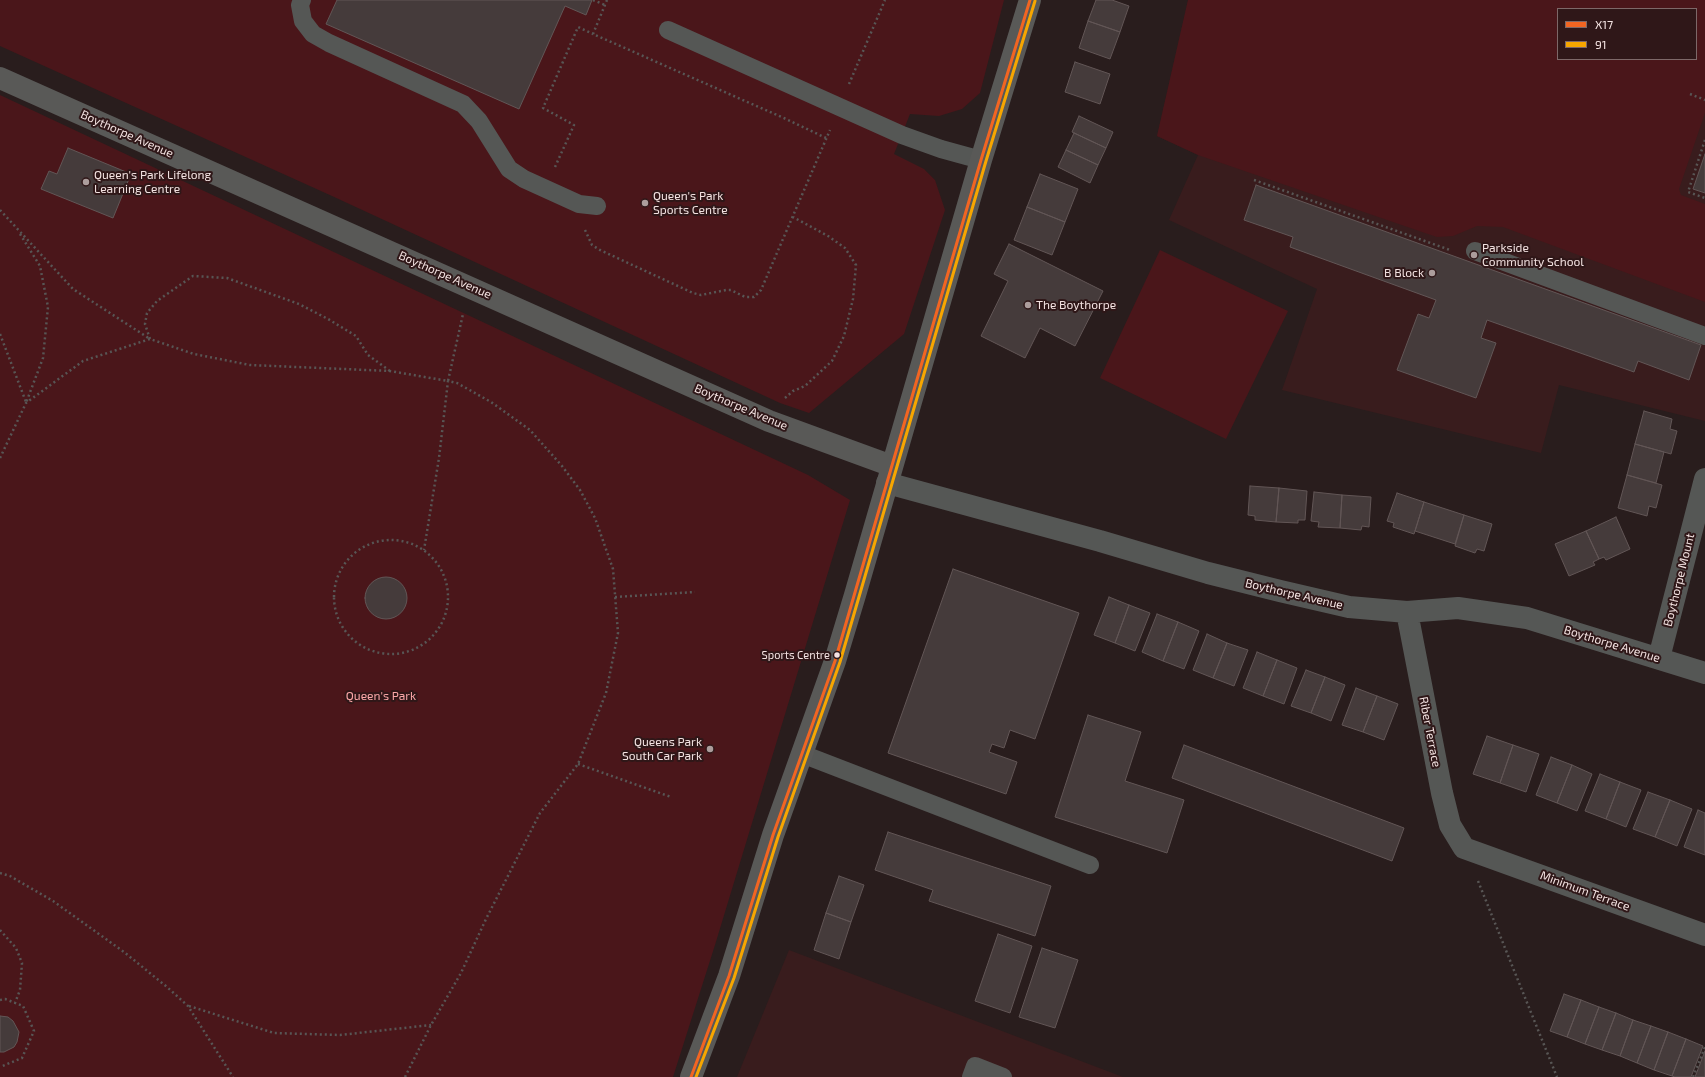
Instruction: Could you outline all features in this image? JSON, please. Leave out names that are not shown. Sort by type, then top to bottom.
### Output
[{"type":"street","points":[[691,1077],[729,976],[773,835],[835,661],[981,160],[1030,0]]},
{"type":"street","name":"Boythorpe Avenue","points":[[0,78],[890,475],[1280,591],[1349,607],[1407,612],[1458,608],[1527,618],[1705,673]]},
{"type":"street","name":"Boythorpe Mount","points":[[1659,658],[1705,479]]},
{"type":"street","name":"Riber Terrace","points":[[1407,612],[1442,793],[1450,825],[1464,848]]},
{"type":"street","name":"Minimum Terrace","points":[[1464,848],[1705,935]]},
{"type":"lane","points":[[302,0],[300,5],[303,21],[313,34],[329,43],[463,104],[479,121],[509,169],[524,179],[579,204],[596,206]]},
{"type":"lane","points":[[668,30],[915,140],[981,160]]},
{"type":"lane","points":[[1475,251],[1705,336]]},
{"type":"lane","points":[[802,754],[1090,865]]},
{"type":"lane","points":[[971,1077],[975,1066],[1002,1077]]},
{"type":"path","points":[[593,0],[605,5]]},
{"type":"path","points":[[593,34],[607,0]]},
{"type":"path","points":[[582,226],[592,245],[600,250],[693,293],[701,295],[731,290],[745,297],[754,297],[761,290],[832,124],[838,127],[853,93],[846,90],[885,0]]},
{"type":"path","points":[[545,189],[574,125],[543,108],[578,27],[826,138]]},
{"type":"path","points":[[1690,94],[1705,100]]},
{"type":"path","points":[[1705,140],[1688,192],[1705,198]]},
{"type":"path","points":[[1254,180],[1459,253],[1475,251]]},
{"type":"path","points":[[0,210],[73,289],[150,339],[194,354],[250,365],[390,371],[457,383],[491,402],[530,430],[562,466],[580,490],[595,518],[613,569],[618,633],[606,693],[578,764],[540,813],[486,919],[461,973],[431,1025],[405,1077]]},
{"type":"path","points":[[770,421],[780,403],[793,391],[805,386],[832,360],[844,336],[853,299],[856,265],[845,248],[828,236],[793,217]]},
{"type":"path","points":[[0,458],[26,403],[43,358],[48,307],[40,266],[17,228]]},
{"type":"path","points":[[150,339],[145,324],[147,313],[157,301],[193,276],[227,278],[299,304],[328,319],[356,336],[368,355],[390,371]]},
{"type":"path","points":[[424,550],[439,458],[448,381],[463,313],[473,288]]},
{"type":"path","points":[[0,334],[26,403]]},
{"type":"path","points":[[26,403],[83,361],[150,339]]},
{"type":"path","points":[[389,540],[407,542],[424,550],[438,564],[446,582],[448,601],[444,620],[433,636],[417,648],[399,654],[379,654],[361,646],[346,634],[335,612],[333,600],[335,582],[343,565],[355,552],[371,543],[389,540]]},
{"type":"path","points":[[615,597],[695,592]]},
{"type":"path","points":[[578,764],[671,797]]},
{"type":"path","points":[[1464,848],[1557,1077]]},
{"type":"path","points":[[0,872],[10,876],[53,901],[124,952],[188,1006],[233,1077]]},
{"type":"path","points":[[0,930],[16,948],[22,963],[20,990],[15,1003]]},
{"type":"path","points":[[0,1000],[5,999],[23,1006],[34,1031],[22,1058],[0,1067]]},
{"type":"path","points":[[188,1006],[274,1033],[340,1035],[431,1025]]},
{"type":"path","points":[[1693,1077],[1705,1047]]},
{"type":"shaded area","name":"Parkside Community School","points":[[1188,0],[1705,0],[1705,421],[1559,385],[1541,453],[1282,390],[1317,289],[1169,220],[1198,155],[1157,136]]},
{"type":"shaded area","points":[[789,950],[1123,1077],[737,1077]]},
{"type":"green space","name":"Queen's Park Sports Centre","points":[[0,0],[1004,0],[980,93],[962,109],[939,116],[910,114],[894,154],[924,169],[935,180],[945,210],[904,334],[809,413],[780,403],[332,196],[0,46]]},
{"type":"green space","points":[[1188,0],[1705,0],[1705,113],[1679,189],[1681,195],[1705,204],[1705,302],[1503,227],[1477,226],[1453,236],[1437,237],[1198,155],[1157,136]]},
{"type":"green space","name":"Queen's Park","points":[[0,95],[808,475],[850,500],[715,945],[673,1077],[0,1077]]},
{"type":"green space","points":[[1160,250],[1288,311],[1226,439],[1100,378]]},
{"type":"building","points":[[337,0],[592,0],[586,15],[565,6],[519,109],[326,24]]},
{"type":"building","points":[[1096,0],[1112,0],[1129,6],[1120,32],[1088,21]]},
{"type":"building","points":[[1088,21],[1120,32],[1110,59],[1079,48]]},
{"type":"building","points":[[1075,62],[1110,74],[1100,104],[1065,92]]},
{"type":"building","points":[[1079,116],[1113,132],[1106,148],[1072,132]]},
{"type":"building","points":[[1074,133],[1106,148],[1098,165],[1066,150]]},
{"type":"building","name":"Queen's Park Lifelong Learning Centre","points":[[68,148],[131,174],[113,218],[41,189],[49,171],[57,174]]},
{"type":"building","points":[[1066,150],[1098,165],[1090,183],[1058,167]]},
{"type":"building","points":[[1705,154],[1705,193],[1693,189]]},
{"type":"building","points":[[1040,174],[1078,189],[1065,222],[1027,207]]},
{"type":"building","name":"B Block","points":[[1256,185],[1701,345],[1689,380],[1638,361],[1634,372],[1487,320],[1481,338],[1496,343],[1476,398],[1397,370],[1418,314],[1429,318],[1436,300],[1290,247],[1293,237],[1244,220]]},
{"type":"building","points":[[1027,207],[1065,222],[1052,255],[1014,240]]},
{"type":"building","points":[[1009,244],[1103,291],[1075,346],[1040,328],[1025,358],[981,336],[1008,281],[994,274]]},
{"type":"building","points":[[1644,411],[1672,419],[1670,429],[1677,431],[1671,454],[1635,444]]},
{"type":"building","points":[[1635,444],[1664,452],[1656,483],[1627,475]]},
{"type":"building","points":[[1627,475],[1662,485],[1656,508],[1649,506],[1647,516],[1618,508]]},
{"type":"building","points":[[1250,486],[1279,488],[1276,522],[1255,520],[1255,516],[1248,515]]},
{"type":"building","points":[[1279,488],[1307,491],[1305,520],[1298,520],[1298,523],[1276,522]]},
{"type":"building","points":[[1314,492],[1342,495],[1340,528],[1318,527],[1319,522],[1311,521]]},
{"type":"building","points":[[1397,493],[1424,502],[1414,534],[1393,527],[1394,523],[1387,521]]},
{"type":"building","points":[[1342,495],[1371,497],[1369,527],[1362,526],[1361,530],[1340,528]]},
{"type":"building","points":[[1424,502],[1464,515],[1455,544],[1415,531]]},
{"type":"building","points":[[1464,515],[1492,524],[1484,551],[1477,549],[1475,553],[1455,546]]},
{"type":"building","points":[[1616,517],[1630,549],[1606,560],[1604,557],[1599,559],[1586,531]]},
{"type":"building","points":[[1586,531],[1599,559],[1593,562],[1595,565],[1569,576],[1555,544]]},
{"type":"building","points":[[953,569],[1079,613],[1035,739],[1010,730],[1004,748],[992,744],[989,752],[1017,762],[1006,794],[888,753]]},
{"type":"building","points":[[382,577],[390,577],[398,580],[404,586],[407,598],[404,610],[398,616],[390,619],[382,619],[374,616],[368,610],[365,602],[365,594],[368,586],[374,580]]},
{"type":"building","points":[[1109,597],[1129,605],[1115,643],[1094,635]]},
{"type":"building","points":[[1129,605],[1150,613],[1135,651],[1115,643]]},
{"type":"building","points":[[1157,614],[1178,622],[1163,661],[1142,652]]},
{"type":"building","points":[[1178,622],[1199,631],[1184,669],[1163,661]]},
{"type":"building","points":[[1207,634],[1227,643],[1213,678],[1193,670]]},
{"type":"building","points":[[1227,643],[1248,650],[1234,686],[1213,678]]},
{"type":"building","points":[[1257,652],[1277,660],[1263,696],[1243,688]]},
{"type":"building","points":[[1277,660],[1297,668],[1284,704],[1263,696]]},
{"type":"building","points":[[1306,670],[1325,677],[1311,713],[1291,706]]},
{"type":"building","points":[[1325,677],[1345,685],[1331,721],[1311,713]]},
{"type":"building","points":[[1356,688],[1377,696],[1363,732],[1342,725]]},
{"type":"building","points":[[1377,696],[1398,704],[1384,740],[1363,732]]},
{"type":"building","points":[[1088,715],[1141,732],[1125,781],[1184,800],[1167,853],[1055,817]]},
{"type":"building","points":[[1487,736],[1513,745],[1500,783],[1473,774]]},
{"type":"building","points":[[1184,745],[1404,828],[1392,861],[1172,778]]},
{"type":"building","points":[[1513,745],[1539,754],[1526,792],[1500,783]]},
{"type":"building","points":[[1551,757],[1572,765],[1557,803],[1536,795]]},
{"type":"building","points":[[1572,765],[1592,774],[1577,811],[1557,803]]},
{"type":"building","points":[[1600,774],[1620,782],[1606,819],[1585,811]]},
{"type":"building","points":[[1620,782],[1641,790],[1626,827],[1606,819]]},
{"type":"building","points":[[1648,792],[1670,800],[1655,837],[1633,829]]},
{"type":"building","points":[[1670,800],[1692,809],[1677,846],[1655,837]]},
{"type":"building","points":[[1698,810],[1705,813],[1705,855],[1684,847]]},
{"type":"building","points":[[888,832],[1051,886],[1035,936],[929,901],[933,890],[875,870]]},
{"type":"building","points":[[839,876],[864,885],[851,922],[826,913]]},
{"type":"building","points":[[826,913],[851,922],[839,959],[814,950]]},
{"type":"building","points":[[998,934],[1032,946],[1010,1013],[975,1001]]},
{"type":"building","points":[[1042,948],[1078,960],[1055,1028],[1019,1017]]},
{"type":"building","points":[[1564,994],[1581,1000],[1567,1037],[1550,1031]]},
{"type":"building","points":[[1581,1000],[1599,1007],[1585,1044],[1567,1037]]},
{"type":"building","points":[[1599,1007],[1616,1013],[1602,1050],[1585,1044]]},
{"type":"building","points":[[1616,1013],[1633,1020],[1620,1056],[1602,1050]]},
{"type":"building","points":[[0,1016],[8,1017],[13,1021],[19,1032],[17,1042],[14,1047],[4,1052],[0,1052]]},
{"type":"building","points":[[1633,1020],[1651,1026],[1637,1063],[1620,1056]]},
{"type":"building","points":[[1651,1026],[1668,1032],[1654,1070],[1637,1063]]},
{"type":"building","points":[[1668,1032],[1686,1039],[1672,1076],[1654,1070]]},
{"type":"building","points":[[1686,1039],[1703,1046],[1691,1077],[1672,1076]]},
{"type":"building","points":[[1705,1051],[1705,1077],[1695,1077]]},
{"type":"transit line","name":"X17","points":[[691,1077],[729,976],[773,835],[835,661],[981,160],[1030,0]]},
{"type":"transit line","name":"91","points":[[696,1077],[734,978],[778,837],[840,662],[986,161],[1035,1]]},
{"type":"place","name":"Queen's Park Lifelong Learning Centre","points":[[86,182]]},
{"type":"place","name":"Queen's Park Sports Centre","points":[[645,203]]},
{"type":"place","name":"Parkside Community School","points":[[1474,255]]},
{"type":"place","name":"B Block","points":[[1432,273]]},
{"type":"place","name":"The Boythorpe","points":[[1028,305]]},
{"type":"place","name":"Sports Centre","points":[[837,655]]},
{"type":"place","name":"Queens Park South Car Park","points":[[710,749]]}]
